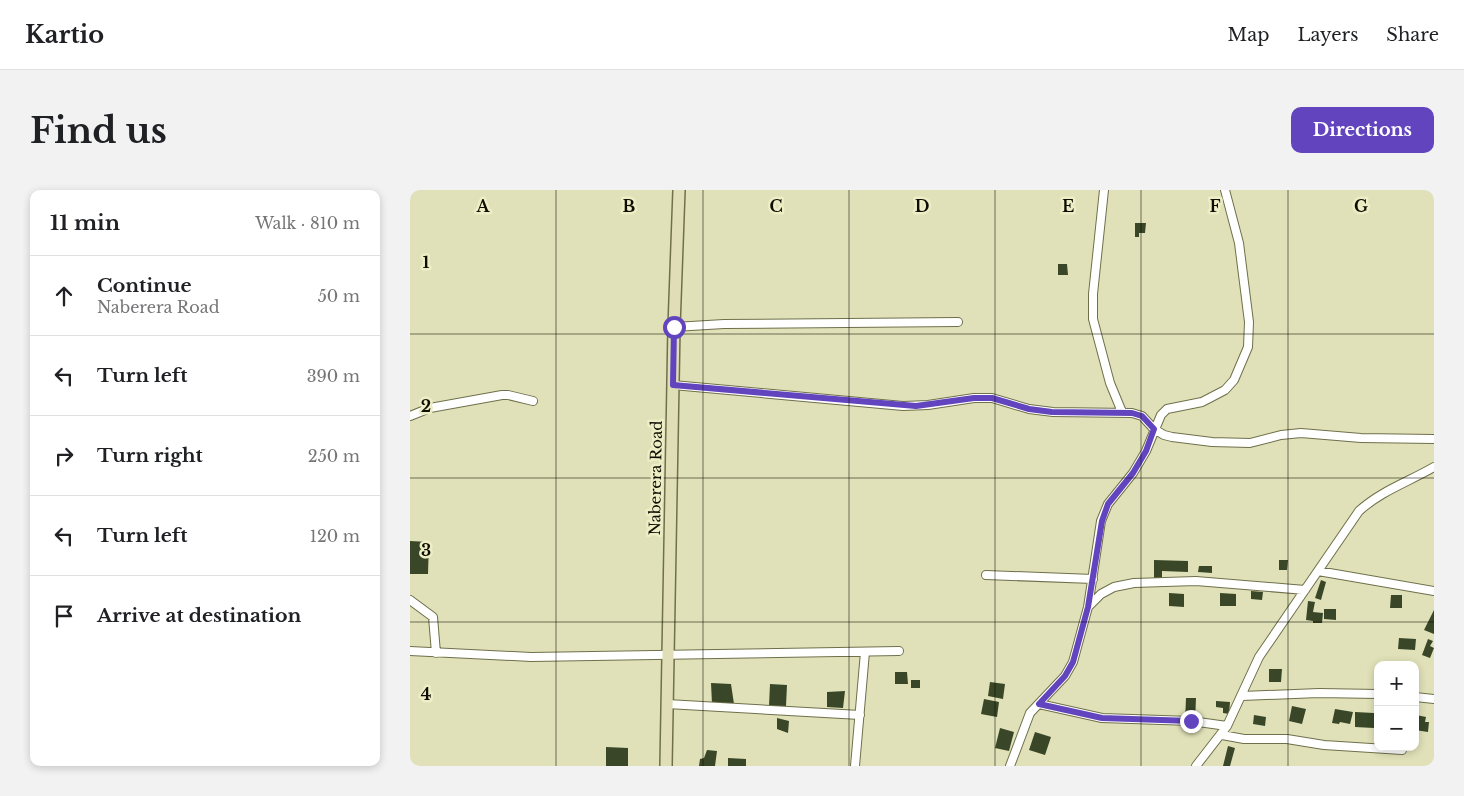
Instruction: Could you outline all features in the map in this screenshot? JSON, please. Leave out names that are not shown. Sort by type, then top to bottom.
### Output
[{"type":"street","name":"Naberera Road","points":[[666,766],[674,327],[679,190]]},
{"type":"street","points":[[1104,190],[1093,294],[1093,319],[1110,383],[1122,412]]},
{"type":"street","points":[[1010,766],[1030,713],[1065,676],[1073,662],[1088,607],[1102,521],[1108,504],[1133,473],[1146,451],[1161,415],[1167,409],[1202,402],[1225,390],[1234,380],[1248,347],[1249,322],[1239,243],[1225,190]]},
{"type":"street","points":[[674,327],[724,324],[958,322]]},
{"type":"street","points":[[673,385],[902,406],[928,405],[974,398],[992,398],[1029,409],[1052,412],[1122,412],[1142,416],[1154,429],[1172,437],[1235,444],[1250,443],[1301,432],[1361,438],[1434,439]]},
{"type":"street","points":[[410,416],[430,408],[508,395],[533,400]]},
{"type":"street","points":[[1196,766],[1222,735],[1259,657],[1359,511],[1385,492],[1434,467]]},
{"type":"street","points":[[1318,572],[1434,592]]},
{"type":"street","points":[[986,575],[1093,578]]},
{"type":"street","points":[[1088,607],[1101,594],[1114,586],[1134,582],[1196,581],[1305,590]]},
{"type":"street","points":[[410,600],[433,617],[436,653]]},
{"type":"street","points":[[410,651],[531,657],[899,652]]},
{"type":"street","points":[[855,766],[865,652]]},
{"type":"street","points":[[1242,696],[1319,693],[1374,694]]},
{"type":"street","points":[[1419,697],[1434,699]]},
{"type":"street","points":[[667,704],[860,715]]},
{"type":"street","points":[[1039,704],[1102,718],[1191,721],[1227,726]]},
{"type":"street","points":[[1222,735],[1244,740],[1287,738],[1324,745],[1374,748]]},
{"type":"building","points":[[1135,223],[1146,223],[1145,233],[1139,233],[1139,237],[1135,237]]},
{"type":"building","points":[[1058,264],[1067,264],[1068,275],[1058,275]]},
{"type":"building","points":[[410,541],[429,542],[428,574],[410,574]]},
{"type":"building","points":[[1154,560],[1188,561],[1188,572],[1162,571],[1162,580],[1154,580]]},
{"type":"building","points":[[1279,560],[1288,560],[1287,570],[1279,570]]},
{"type":"building","points":[[1199,566],[1212,566],[1212,573],[1198,572]]},
{"type":"building","points":[[1321,580],[1326,582],[1321,600],[1315,598]]},
{"type":"building","points":[[1251,591],[1263,592],[1262,600],[1251,599]]},
{"type":"building","points":[[1169,593],[1184,594],[1184,607],[1169,606]]},
{"type":"building","points":[[1220,593],[1236,594],[1236,606],[1220,606]]},
{"type":"building","points":[[1391,595],[1402,595],[1402,608],[1390,608]]},
{"type":"building","points":[[1308,601],[1315,602],[1313,612],[1323,613],[1322,623],[1313,623],[1313,621],[1306,620]]},
{"type":"building","points":[[1324,609],[1336,609],[1336,620],[1324,619]]},
{"type":"building","points":[[1434,610],[1434,634],[1424,630]]},
{"type":"building","points":[[1399,638],[1416,639],[1415,650],[1398,649]]},
{"type":"building","points":[[1428,639],[1433,641],[1430,646],[1434,648],[1430,658],[1422,655]]},
{"type":"building","points":[[1269,669],[1282,669],[1281,682],[1269,682]]},
{"type":"building","points":[[895,672],[907,672],[908,684],[895,684]]},
{"type":"building","points":[[911,680],[920,680],[920,688],[911,688]]},
{"type":"building","points":[[990,682],[1005,684],[1003,699],[988,696]]},
{"type":"building","points":[[711,683],[731,684],[734,704],[712,704]]},
{"type":"building","points":[[770,684],[787,685],[786,706],[769,706]]},
{"type":"building","points":[[845,691],[843,708],[827,707],[827,692]]},
{"type":"building","points":[[1186,698],[1196,698],[1195,722],[1185,722]]},
{"type":"building","points":[[984,699],[999,702],[997,717],[981,714]]},
{"type":"building","points":[[1216,701],[1230,702],[1229,714],[1223,713],[1223,708],[1216,707]]},
{"type":"building","points":[[1292,706],[1306,709],[1302,724],[1289,721]]},
{"type":"building","points":[[1335,709],[1353,712],[1350,724],[1332,723]]},
{"type":"building","points":[[1355,712],[1374,713],[1374,728],[1355,727]]},
{"type":"building","points":[[1254,715],[1266,717],[1265,726],[1253,724]]},
{"type":"building","points":[[1419,716],[1426,717],[1425,722],[1429,722],[1428,732],[1419,731]]},
{"type":"building","points":[[777,718],[789,721],[788,733],[777,729]]},
{"type":"building","points":[[1000,728],[1014,732],[1009,751],[995,748]]},
{"type":"building","points":[[1035,732],[1051,737],[1045,755],[1029,750]]},
{"type":"building","points":[[1228,746],[1235,748],[1230,766],[1223,766]]},
{"type":"building","points":[[606,747],[628,748],[628,766],[606,766]]},
{"type":"building","points":[[707,750],[717,751],[715,766],[699,766],[700,759],[704,758]]},
{"type":"building","points":[[728,758],[746,759],[746,766],[728,766]]},
{"type":"route","points":[[674,327],[673,385],[902,406],[928,405],[974,398],[992,398],[1029,409],[1052,412],[1122,412],[1142,416],[1154,429],[1146,451],[1133,473],[1108,504],[1102,521],[1088,607],[1073,662],[1065,676],[1039,704],[1102,718],[1191,721]]}]
